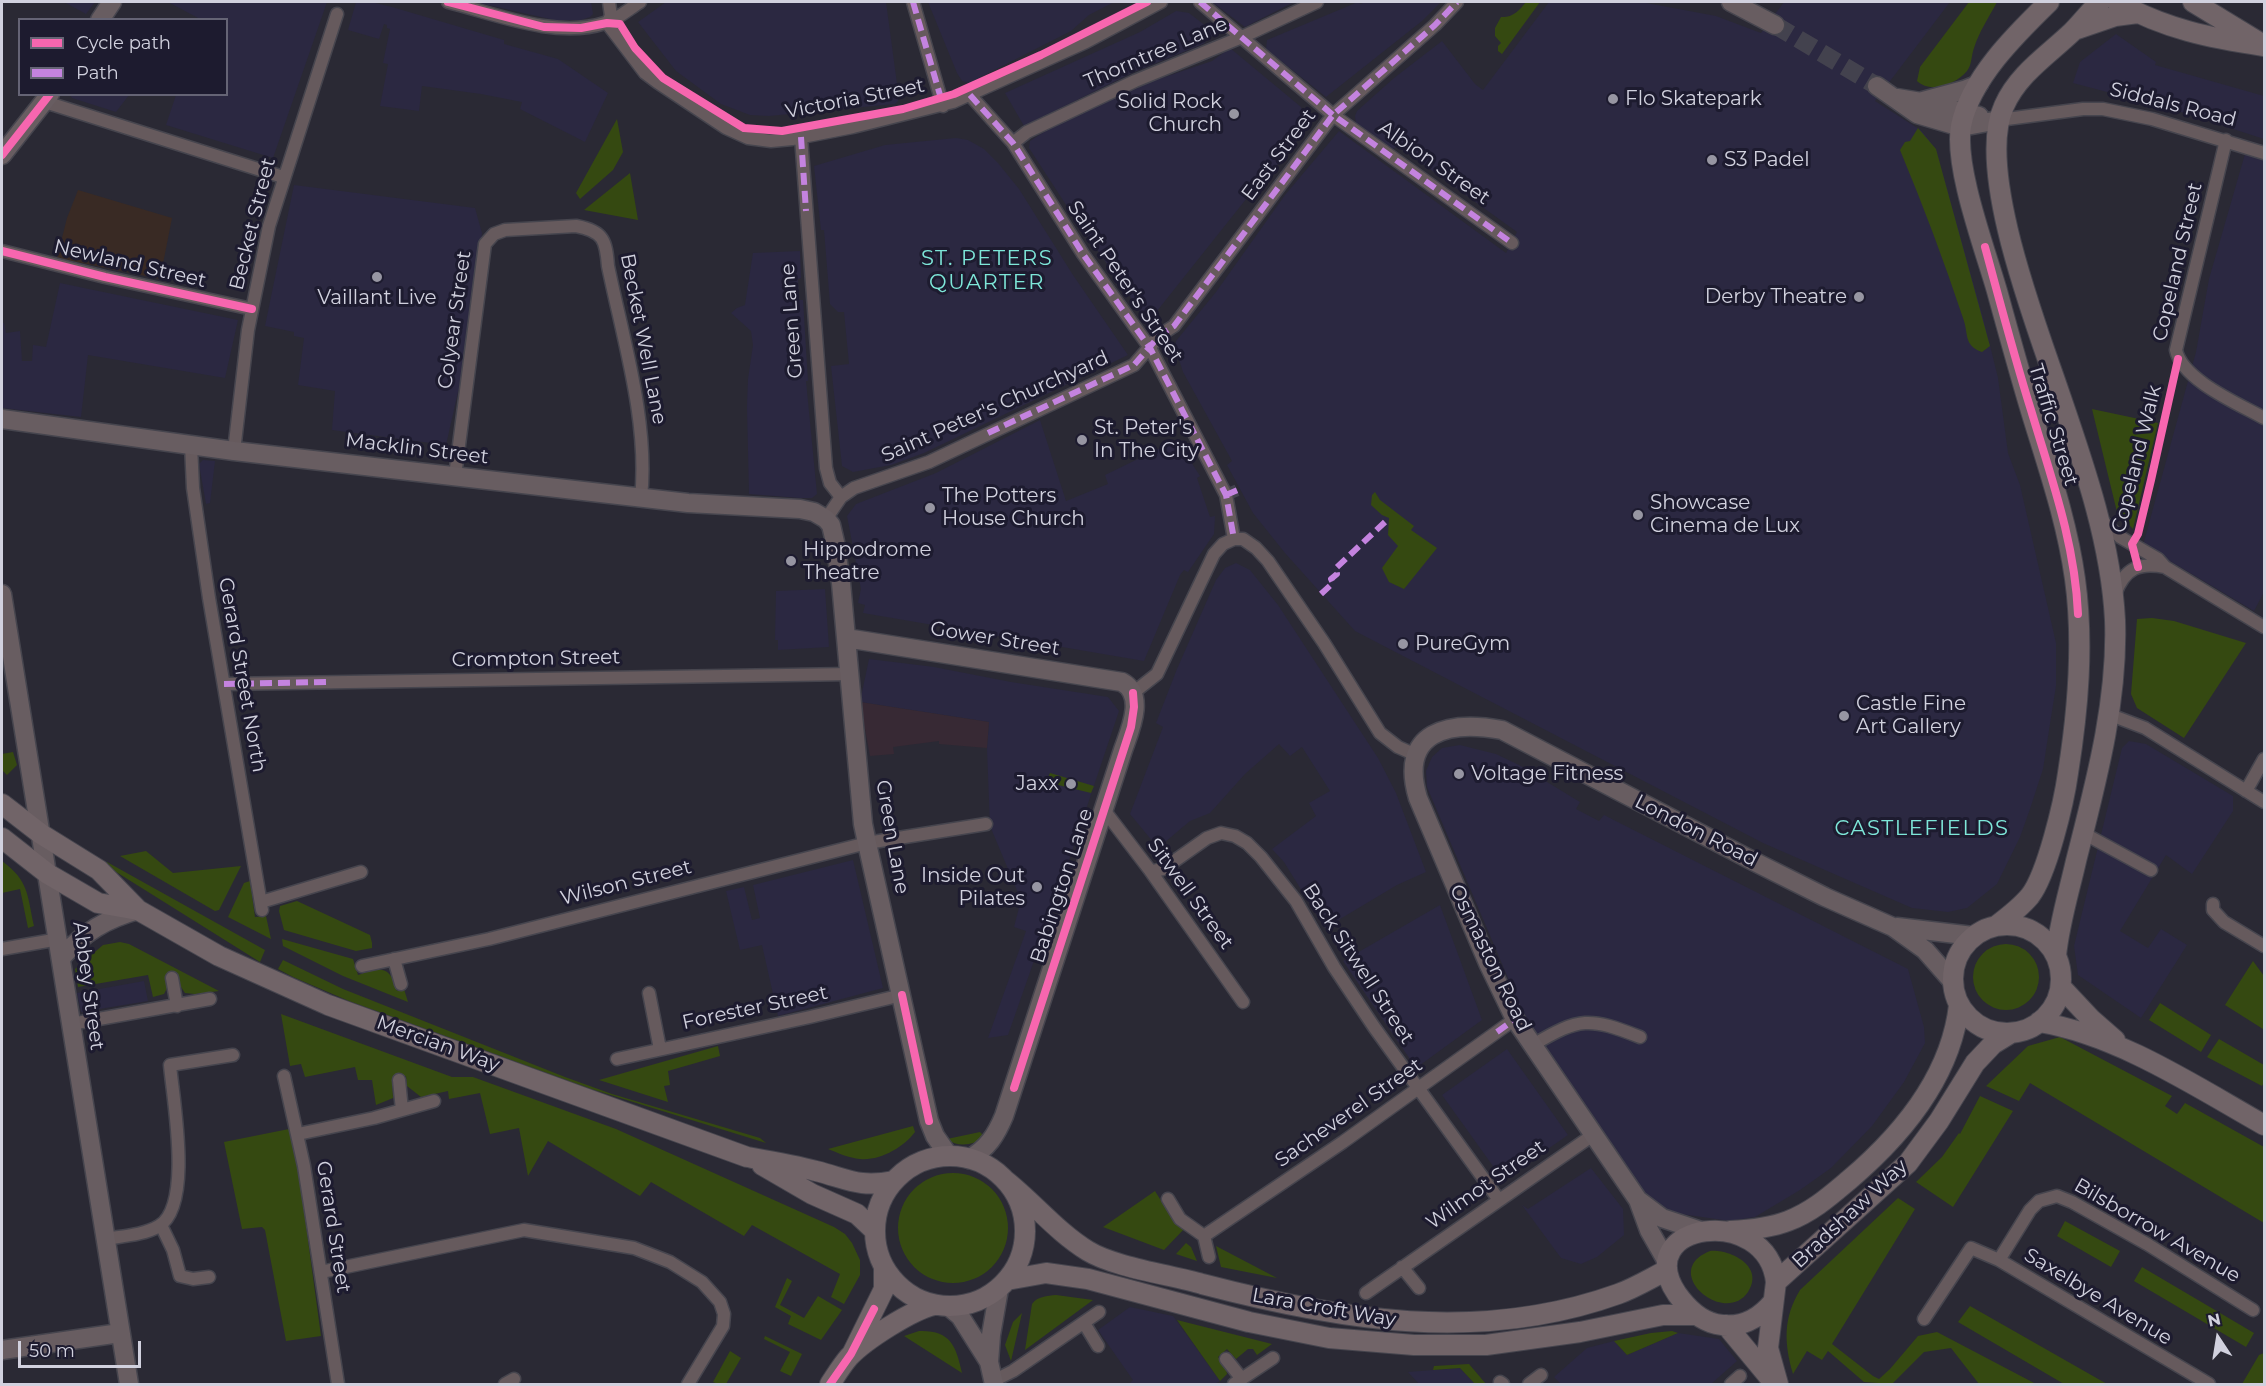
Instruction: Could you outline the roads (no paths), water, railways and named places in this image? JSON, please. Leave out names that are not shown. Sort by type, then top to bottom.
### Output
[{"type":"main road","points":[[2017,33],[2031,2]]},
{"type":"main road","points":[[2017,33],[2049,2]]},
{"type":"main road","points":[[2074,30],[2100,2]]},
{"type":"main road","points":[[2117,2],[2138,13],[2209,38],[2265,46]]},
{"type":"main road","points":[[2193,2],[2265,46]]},
{"type":"main road","points":[[2074,30],[2091,22],[2138,13]]},
{"type":"main road","name":"Traffic Street","points":[[2056,956],[2059,930],[2083,833],[2108,714],[2114,659],[2114,596],[2097,516],[2079,453],[2037,326],[2000,198],[1996,156],[1999,120],[2011,93],[2026,72],[2074,30]]},
{"type":"main road","name":"Traffic Street","points":[[1996,926],[2021,905],[2036,887],[2061,811],[2078,700],[2079,624],[2075,578],[2066,528],[1972,204],[1960,153],[1963,121],[1979,84],[2017,33]]},
{"type":"main road","name":"Mercian Way","points":[[2,804],[41,834],[99,870],[138,910],[219,956],[328,1005],[747,1156],[816,1171],[855,1184],[866,1185],[894,1181]]},
{"type":"main road","name":"Mercian Way","points":[[2,838],[48,874],[98,903],[138,910]]},
{"type":"main road","points":[[2014,925],[2031,930],[2046,941],[2056,956],[2061,987],[2053,1008],[2039,1023],[2011,1033],[1992,1030],[1974,1022],[1959,1005],[1953,982],[1957,957],[1973,936],[1996,926],[2014,925]]},
{"type":"main road","points":[[2061,987],[2091,1019],[2126,1049]]},
{"type":"main road","name":"Bradshaw Way","points":[[1727,1232],[1765,1227],[1796,1218],[1823,1203],[1876,1157],[1908,1121],[1940,1070],[1956,1029],[1959,1005]]},
{"type":"main road","points":[[2039,1023],[2065,1027],[2126,1049],[2264,1123]]},
{"type":"main road","name":"Bradshaw Way","points":[[1776,1282],[1908,1163],[1939,1121],[1976,1063],[1993,1044],[2011,1033]]},
{"type":"main road","name":"Mercian Way","points":[[747,1156],[812,1194],[857,1214],[874,1231]]},
{"type":"main road","points":[[851,1354],[909,1314],[922,1308],[941,1306],[974,1302],[1003,1285],[1021,1254],[1025,1225],[1020,1206],[1005,1180],[992,1169],[969,1159],[949,1156],[931,1158],[915,1165],[894,1181],[880,1205],[874,1231],[884,1268],[893,1281],[906,1293],[941,1306]]},
{"type":"main road","name":"Lara Croft Way","points":[[1005,1180],[1090,1252],[1113,1261],[1234,1292],[1363,1318],[1430,1324],[1517,1318],[1621,1293],[1667,1265]]},
{"type":"main road","points":[[1773,1302],[1760,1316],[1752,1320],[1726,1325],[1714,1324],[1696,1315],[1677,1293],[1667,1265],[1671,1250],[1677,1243],[1701,1231],[1727,1232],[1744,1238],[1758,1248],[1771,1264],[1776,1282],[1768,1348],[1776,1384]]},
{"type":"main road","points":[[830,1384],[851,1354],[884,1289],[884,1268]]},
{"type":"main road","name":"Lara Croft Way","points":[[1003,1285],[1046,1273],[1088,1279],[1249,1322],[1329,1338],[1414,1345],[1486,1345],[1580,1332],[1657,1315],[1696,1315]]},
{"type":"main road","points":[[1726,1325],[1776,1384]]},
{"type":"street","points":[[101,18],[112,2]]},
{"type":"street","points":[[448,2],[544,27],[582,28],[607,23],[640,2]]},
{"type":"street","points":[[607,23],[611,16],[609,2]]},
{"type":"street","points":[[913,2],[943,106]]},
{"type":"street","name":"Victoria Street","points":[[607,23],[651,78],[688,105],[726,128],[739,135],[764,140],[801,137],[943,106],[1086,42],[1161,2]]},
{"type":"street","name":"Albion Street","points":[[1200,2],[1333,115],[1512,243]]},
{"type":"street","name":"Thorntree Lane","points":[[1013,143],[1027,132],[1135,81],[1242,37],[1317,2]]},
{"type":"street","name":"East Street","points":[[1150,348],[1160,335],[1174,326],[1233,258],[1333,115],[1435,25],[1457,2]]},
{"type":"street","points":[[1731,2],[1775,25]]},
{"type":"street","name":"Becket Street","points":[[234,451],[252,309],[269,226],[337,14]]},
{"type":"street","points":[[1921,102],[1979,84]]},
{"type":"street","points":[[1877,86],[1917,114],[1963,121]]},
{"type":"street","name":"Saint Peter's Street","points":[[970,95],[1013,143],[1083,254],[1150,348],[1226,495],[1230,540]]},
{"type":"street","points":[[2,155],[47,98],[283,177]]},
{"type":"street","points":[[1896,98],[1921,102],[1963,121]]},
{"type":"street","name":"Siddals Road","points":[[1963,121],[1999,120],[2073,110],[2103,109],[2152,119],[2265,153]]},
{"type":"street","name":"Green Lane","points":[[801,137],[826,468],[830,483],[841,497]]},
{"type":"street","name":"Copeland Street","points":[[2226,140],[2176,350],[2180,362],[2190,374],[2265,418]]},
{"type":"street","name":"Colyear Street","points":[[455,476],[485,244],[494,234],[505,230],[556,227]]},
{"type":"street","name":"Becket Well Lane","points":[[556,227],[586,228],[601,235],[604,240],[638,408],[643,471],[641,498]]},
{"type":"street","name":"Newland Street","points":[[2,250],[105,277],[252,309]]},
{"type":"street","name":"Saint Peter's Churchyard","points":[[826,519],[841,497],[854,488],[919,466],[1134,365],[1150,348]]},
{"type":"street","name":"Macklin Street","points":[[2,419],[234,451],[641,498],[800,509],[814,512],[826,519]]},
{"type":"street","name":"Gerard Street North","points":[[191,445],[193,488],[262,906],[361,872]]},
{"type":"street","points":[[2097,516],[2120,537],[2158,559],[2165,567],[2265,627]]},
{"type":"street","name":"Green Lane","points":[[826,519],[831,525],[835,542],[867,843],[929,1121],[935,1136],[949,1156]]},
{"type":"street","points":[[1133,693],[1157,674],[1210,560],[1220,547],[1230,540],[1243,539],[1252,544],[1268,561],[1324,643],[1380,733],[1398,747],[1416,755]]},
{"type":"street","points":[[2114,596],[2124,577],[2134,568],[2146,564],[2165,567]]},
{"type":"street","name":"Abbey Street","points":[[2,594],[129,1384]]},
{"type":"street","name":"Gower Street","points":[[846,638],[1122,682],[1128,685],[1133,693]]},
{"type":"street","name":"Crompton Street","points":[[224,684],[849,674]]},
{"type":"street","name":"Babington Lane","points":[[969,1159],[996,1136],[1004,1116],[1131,727],[1134,707],[1133,693]]},
{"type":"street","points":[[2108,714],[2145,728],[2265,802]]},
{"type":"street","name":"London Road","points":[[1416,755],[1426,741],[1451,728],[1473,726],[1502,730],[1755,862],[1825,897],[1893,927],[1925,950],[1953,982]]},
{"type":"street","name":"Osmaston Road","points":[[1416,755],[1412,776],[1418,798],[1515,1019],[1638,1200],[1649,1230],[1667,1265]]},
{"type":"street","points":[[2246,791],[2265,759]]},
{"type":"street","name":"Sitwell Street","points":[[1104,810],[1149,868],[1243,1002]]},
{"type":"street","name":"Wilson Street","points":[[362,966],[489,939],[867,843],[986,824]]},
{"type":"street","points":[[2083,833],[2151,870]]},
{"type":"street","name":"Back Sitwell Street","points":[[1149,868],[1153,871],[1162,869],[1214,834],[1227,834],[1247,843],[1283,882],[1347,987],[1418,1090],[1499,1200]]},
{"type":"street","points":[[2213,904],[2213,910],[2224,922],[2265,946]]},
{"type":"street","points":[[2,949],[60,948],[81,938],[109,918],[138,910]]},
{"type":"street","name":"London Road","points":[[1893,927],[1973,936]]},
{"type":"street","points":[[394,959],[401,984]]},
{"type":"street","points":[[172,978],[177,1006]]},
{"type":"street","points":[[650,993],[660,1049]]},
{"type":"street","name":"Forester Street","points":[[617,1059],[808,1018],[902,994]]},
{"type":"street","points":[[71,1024],[210,999]]},
{"type":"street","name":"Sacheverel Street","points":[[1204,1236],[1418,1090],[1515,1019]]},
{"type":"street","points":[[1533,1045],[1564,1027],[1584,1022],[1608,1024],[1640,1038]]},
{"type":"street","points":[[105,1239],[148,1231],[161,1225],[170,1215],[177,1192],[180,1157],[170,1065],[233,1055]]},
{"type":"street","name":"Gerard Street","points":[[284,1076],[298,1134],[338,1384]]},
{"type":"street","points":[[399,1080],[402,1110]]},
{"type":"street","points":[[298,1134],[434,1101]]},
{"type":"street","name":"Wilmot Street","points":[[1366,1293],[1593,1135]]},
{"type":"street","name":"Bilsborrow Avenue","points":[[1999,1260],[2030,1210],[2039,1201],[2057,1196],[2072,1202],[2146,1244],[2253,1310]]},
{"type":"street","points":[[1168,1199],[1180,1219],[1204,1236],[1209,1257]]},
{"type":"street","name":"Osmaston Road","points":[[1638,1200],[1662,1218],[1701,1231]]},
{"type":"street","points":[[161,1225],[173,1250],[180,1276],[193,1279],[209,1276]]},
{"type":"street","points":[[321,1272],[525,1230],[634,1248],[652,1254],[702,1282],[716,1297],[724,1314],[723,1326],[688,1384]]},
{"type":"street","name":"Saxelbye Avenue","points":[[1924,1319],[1971,1248],[1999,1260],[2209,1384]]},
{"type":"street","points":[[1402,1268],[1419,1288]]},
{"type":"street","points":[[1003,1285],[991,1335],[989,1362],[994,1383],[1099,1312]]},
{"type":"street","points":[[941,1306],[964,1321],[989,1362]]},
{"type":"street","points":[[1084,1323],[1098,1346]]},
{"type":"street","points":[[2,1350],[120,1332]]},
{"type":"street","points":[[1226,1359],[1238,1382],[1273,1358]]},
{"type":"street","points":[[1529,1384],[1540,1375]]},
{"type":"tunnel","points":[[1775,25],[1877,86]]},
{"type":"tunnel","points":[[1226,495],[1240,489]]},
{"type":"place","name":"Flo Skatepark","points":[[1613,99]]},
{"type":"place","name":"Solid Rock Church","points":[[1234,114]]},
{"type":"place","name":"S3 Padel","points":[[1712,160]]},
{"type":"place","name":"Vaillant Live","points":[[377,277]]},
{"type":"place","name":"Derby Theatre","points":[[1859,297]]},
{"type":"place","name":"St. Peter's In The City","points":[[1082,440]]},
{"type":"place","name":"The Potters House Church","points":[[930,508]]},
{"type":"place","name":"Showcase Cinema de Lux","points":[[1638,515]]},
{"type":"place","name":"Hippodrome Theatre","points":[[791,561]]},
{"type":"place","name":"PureGym","points":[[1403,644]]},
{"type":"place","name":"Castle Fine Art Gallery","points":[[1844,716]]},
{"type":"place","name":"Voltage Fitness","points":[[1459,774]]},
{"type":"place","name":"Jaxx","points":[[1071,784]]},
{"type":"place","name":"Inside Out Pilates","points":[[1037,887]]},
{"type":"district","name":"ST. PETERS QUARTER","points":[[987,271]]},
{"type":"district","name":"CASTLEFIELDS","points":[[1922,829]]}]
